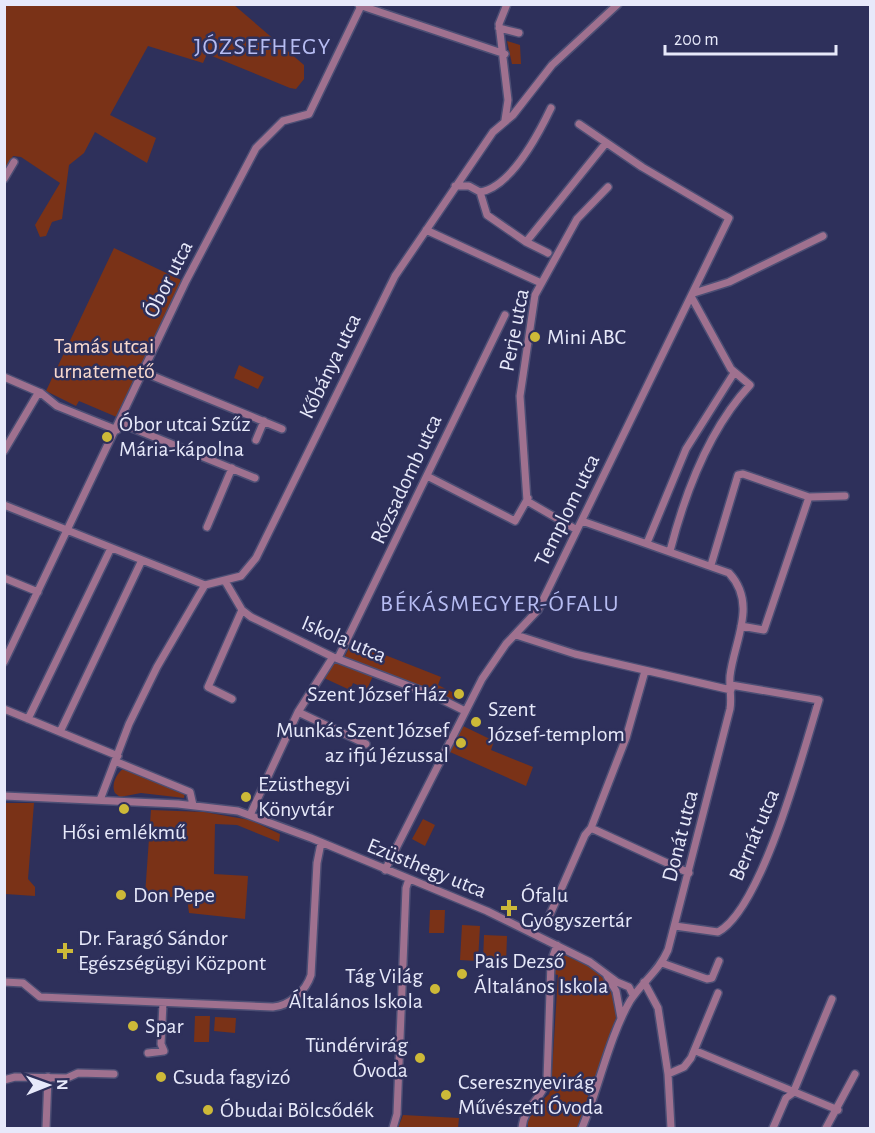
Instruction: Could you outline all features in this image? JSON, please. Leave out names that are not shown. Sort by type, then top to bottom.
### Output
[{"type":"street","points":[[505,120],[508,100],[505,54],[499,28],[507,4]]},
{"type":"street","name":"Kőbánya utca","points":[[205,585],[242,575],[256,558],[381,302],[488,137],[513,115],[552,65],[618,4]]},
{"type":"street","points":[[360,5],[505,54]]},
{"type":"street","name":"Óbor utca","points":[[4,662],[69,531],[186,281],[256,148],[283,121],[309,114],[360,5]]},
{"type":"street","points":[[499,28],[519,33]]},
{"type":"street","points":[[480,192],[506,176],[534,143],[551,108]]},
{"type":"street","points":[[526,242],[606,142],[579,124]]},
{"type":"street","name":"Templom utca","points":[[385,870],[493,660],[538,610],[729,218],[642,167],[606,142]]},
{"type":"street","points":[[4,179],[15,162]]},
{"type":"street","points":[[455,186],[469,186],[480,192],[487,215],[548,254]]},
{"type":"street","name":"Perje utca","points":[[527,500],[520,396],[535,295],[577,219],[608,187]]},
{"type":"street","points":[[426,230],[541,284]]},
{"type":"street","points":[[670,551],[683,505],[711,444],[732,407],[750,385],[734,373],[693,295],[729,282],[823,236]]},
{"type":"street","name":"Rózsadomb utca","points":[[250,815],[298,712],[335,657],[427,476],[505,315]]},
{"type":"street","points":[[143,372],[282,429]]},
{"type":"street","points":[[647,543],[686,449],[734,373]]},
{"type":"street","points":[[4,377],[41,393],[57,406],[118,426],[255,478]]},
{"type":"street","points":[[4,451],[37,395],[41,393]]},
{"type":"street","points":[[256,440],[264,421]]},
{"type":"street","points":[[207,527],[232,468]]},
{"type":"street","points":[[711,565],[738,475],[743,474],[809,496],[845,496]]},
{"type":"street","points":[[427,476],[514,521],[527,500],[577,530]]},
{"type":"street","points":[[741,626],[764,630],[809,496]]},
{"type":"street","points":[[4,505],[205,585],[157,667],[129,724],[100,800]]},
{"type":"street","name":"Donát utca","points":[[582,521],[729,573],[739,585],[744,600],[731,684],[730,709],[675,926],[662,963],[656,973],[644,982],[631,998]]},
{"type":"street","points":[[28,719],[111,548]]},
{"type":"street","points":[[60,732],[142,560]]},
{"type":"street","points":[[4,578],[38,592]]},
{"type":"street","name":"Iskola utca","points":[[225,581],[242,610],[251,617],[335,657],[435,696],[465,711]]},
{"type":"street","points":[[232,699],[208,687],[242,610]]},
{"type":"street","points":[[516,635],[575,654],[645,671],[731,684]]},
{"type":"street","points":[[548,919],[585,835],[591,828],[626,738],[645,671]]},
{"type":"street","name":"Bernát utca","points":[[675,926],[718,932],[738,915],[784,814],[819,700],[731,684]]},
{"type":"street","points":[[4,709],[60,732],[190,792],[193,805]]},
{"type":"street","points":[[298,712],[366,744]]},
{"type":"street","name":"Ezüsthegy utca","points":[[4,796],[193,805],[226,808],[250,815],[487,911],[557,945],[627,986]]},
{"type":"street","points":[[591,828],[689,873]]},
{"type":"street","points":[[4,982],[25,984],[40,998],[273,1007],[285,1005],[309,982],[312,968],[317,863],[321,843]]},
{"type":"street","points":[[393,1128],[397,1114],[405,908],[409,879]]},
{"type":"street","points":[[522,1128],[525,1113],[542,1095],[547,1080],[551,962],[557,945]]},
{"type":"street","points":[[662,963],[707,979],[712,978],[719,961]]},
{"type":"street","name":"Ezüsthegy utca","points":[[606,974],[616,991],[621,1024]]},
{"type":"street","points":[[644,982],[658,1008],[668,1074],[671,1128]]},
{"type":"street","name":"Donát utca","points":[[616,991],[620,987],[644,982]]},
{"type":"street","points":[[582,1128],[631,998],[627,986]]},
{"type":"street","points":[[668,1074],[684,1067],[696,1051],[718,993]]},
{"type":"street","points":[[619,1002],[631,998]]},
{"type":"street","points":[[794,1094],[832,999]]},
{"type":"street","points":[[148,1053],[164,1051],[161,1044],[163,1003]]},
{"type":"street","points":[[696,1051],[794,1094]]},
{"type":"street","points":[[4,1080],[15,1077],[68,1078],[78,1073],[114,1074]]},
{"type":"street","points":[[826,1128],[838,1110],[855,1074]]},
{"type":"street","points":[[46,1128],[48,1077]]},
{"type":"street","points":[[772,1128],[786,1098],[797,1091],[838,1110]]},
{"type":"green space","points":[[5,5],[234,5],[304,65],[304,79],[296,89],[290,88],[207,54],[203,63],[148,46],[110,115],[156,138],[147,163],[95,132],[84,153],[69,165],[62,219],[52,222],[46,236],[40,237],[35,225],[60,183],[21,157],[13,156],[5,172]]},
{"type":"green space","points":[[507,41],[520,45],[521,64],[512,64]]},
{"type":"green space","name":"Tamás utcai urnatemető","points":[[114,248],[181,280],[119,418],[79,401],[76,406],[46,391]]},
{"type":"green space","points":[[239,365],[264,377],[258,389],[234,378]]},
{"type":"green space","points":[[352,642],[441,677],[438,685],[456,694],[453,701],[431,690],[344,658]]},
{"type":"green space","points":[[335,661],[373,676],[367,689],[353,683],[350,690],[324,678]]},
{"type":"green space","points":[[463,726],[494,741],[491,750],[533,767],[526,786],[450,752]]},
{"type":"green space","points":[[123,769],[185,792],[184,798],[141,793],[120,797],[115,793],[114,783]]},
{"type":"green space","points":[[4,803],[34,803],[28,879],[35,887],[35,896],[5,894]]},
{"type":"green space","points":[[151,810],[204,812],[250,820],[280,834],[279,842],[237,825],[215,824],[214,874],[248,876],[245,919],[189,913],[187,898],[145,895]]},
{"type":"green space","points":[[423,819],[435,825],[425,846],[412,839]]},
{"type":"green space","points":[[430,910],[445,910],[444,933],[429,933]]},
{"type":"green space","points":[[462,925],[480,926],[478,961],[460,960]]},
{"type":"green space","points":[[484,935],[507,936],[506,963],[483,962]]},
{"type":"green space","points":[[560,953],[589,966],[604,979],[610,988],[617,1015],[577,1128],[528,1128],[528,1114],[549,1094],[551,1088],[558,975],[554,974],[555,958]]},
{"type":"green space","points":[[195,1016],[210,1016],[209,1042],[194,1042]]},
{"type":"green space","points":[[215,1017],[236,1018],[235,1033],[214,1031]]},
{"type":"green space","points":[[403,1115],[459,1118],[458,1128],[398,1128]]},
{"type":"place","name":"Mini ABC","points":[[535,337]]},
{"type":"place","name":"Óbor utcai Szűz Mária-kápolna","points":[[107,437]]},
{"type":"place","name":"Szent József Ház","points":[[459,694]]},
{"type":"place","name":"Szent József-templom","points":[[476,722]]},
{"type":"place","name":"Munkás Szent József az ifjú Jézussal","points":[[461,743]]},
{"type":"place","name":"Ezüsthegyi Könyvtár","points":[[246,797]]},
{"type":"place","name":"Hősi emlékmű","points":[[124,809]]},
{"type":"place","name":"Don Pepe","points":[[121,895]]},
{"type":"place","name":"Ófalu Gyógyszertár","points":[[509,908]]},
{"type":"place","name":"Dr. Faragó Sándor Egészségügyi Központ","points":[[65,951]]},
{"type":"place","name":"Pais Dezső Általános Iskola","points":[[462,974]]},
{"type":"place","name":"Tág Világ Általános Iskola","points":[[435,989]]},
{"type":"place","name":"Spar","points":[[133,1026]]},
{"type":"place","name":"Tündérvirág Óvoda","points":[[420,1058]]},
{"type":"place","name":"Csuda fagyizó","points":[[161,1077]]},
{"type":"place","name":"Cseresznyevirág Művészeti Óvoda","points":[[446,1095]]},
{"type":"place","name":"Óbudai Bölcsődék","points":[[208,1110]]},
{"type":"district","name":"JÓZSEFHEGY","points":[[263,47]]},
{"type":"district","name":"BÉKÁSMEGYER-ÓFALU","points":[[500,604]]}]
